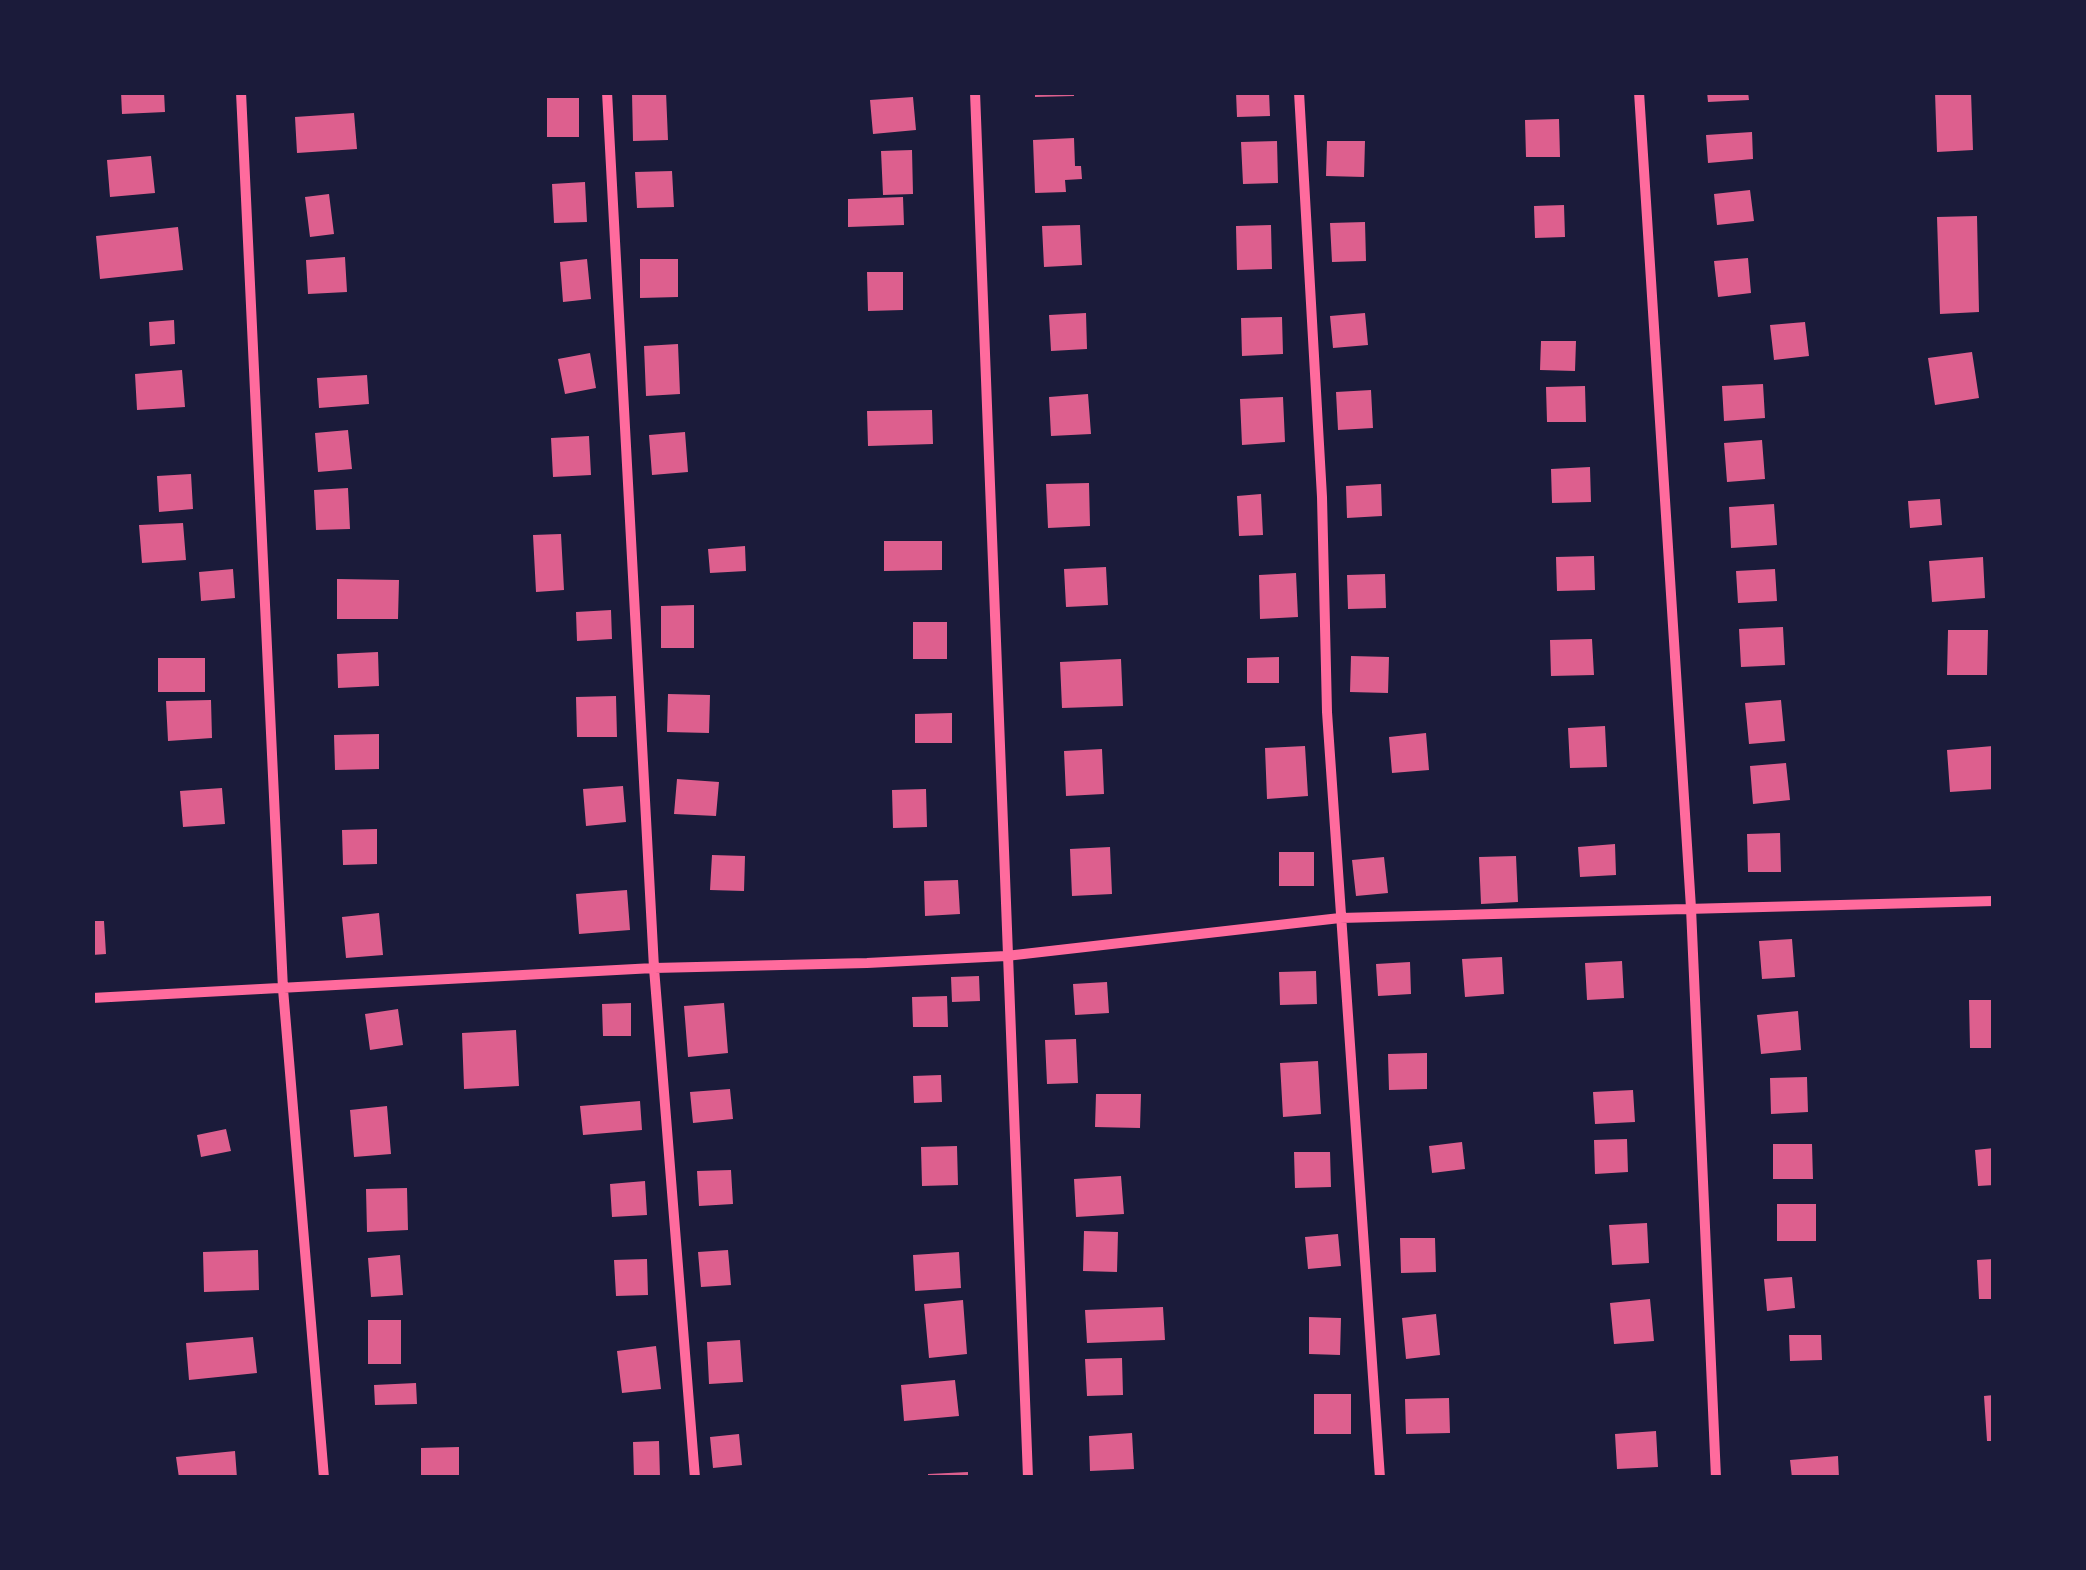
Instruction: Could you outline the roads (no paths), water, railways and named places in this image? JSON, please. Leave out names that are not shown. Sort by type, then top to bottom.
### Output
[{"type":"street","points":[[241,92],[283,989],[324,1478]]},
{"type":"street","points":[[607,92],[654,968],[695,1478]]},
{"type":"street","points":[[974,92],[1028,1478]]},
{"type":"street","points":[[1299,92],[1313,296],[1327,712],[1380,1478]]},
{"type":"street","points":[[1639,92],[1690,908],[1716,1478]]},
{"type":"street","points":[[92,998],[654,968],[1006,956],[1340,918],[1994,900]]}]
